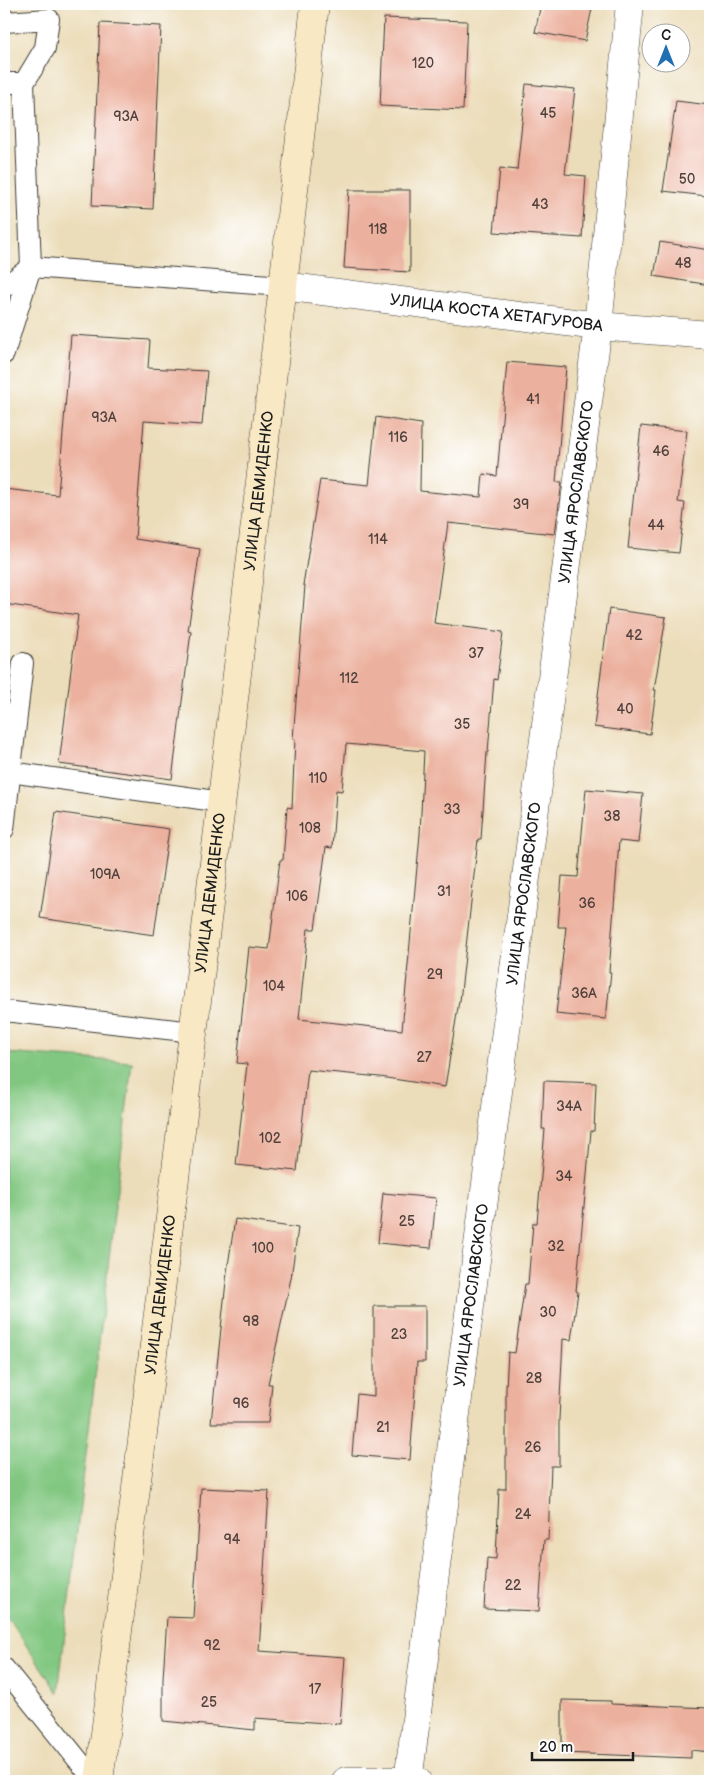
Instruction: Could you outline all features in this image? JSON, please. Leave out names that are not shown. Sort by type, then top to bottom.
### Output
[{"type":"main road","name":"УЛИЦА ДЕМИДЕНКО","points":[[99,1781],[222,802],[315,4]]},
{"type":"street","name":"УЛИЦА ЯРОСЛАВСКОГО","points":[[411,1781],[598,326],[630,4]]},
{"type":"street","name":"УЛИЦА КОСТА ХЕТАГУРОВА","points":[[283,286],[598,326],[710,335]]},
{"type":"street","points":[[346,1781],[411,1781]]},
{"type":"lane","points":[[4,17],[5,22],[49,19],[45,48],[24,82],[31,266],[4,354]]},
{"type":"lane","points":[[4,83],[24,82]]},
{"type":"lane","points":[[4,287],[31,266],[283,286]]},
{"type":"lane","points":[[4,829],[23,663]]},
{"type":"lane","points":[[10,772],[222,802]]},
{"type":"lane","points":[[4,1011],[194,1032]]},
{"type":"lane","points":[[4,1668],[94,1781]]},
{"type":"green space","points":[[4,1053],[132,1062],[58,1693],[4,1612]]},
{"type":"building","points":[[541,4],[593,4],[585,41],[535,32]]},
{"type":"building","points":[[384,18],[467,21],[463,110],[380,106]]},
{"type":"building","points":[[100,23],[161,26],[153,209],[92,206]]},
{"type":"building","points":[[526,84],[575,89],[565,174],[586,176],[582,238],[494,232],[500,168],[517,170]]},
{"type":"building","points":[[676,101],[710,105],[710,168],[707,196],[663,191]]},
{"type":"building","points":[[349,190],[410,190],[410,272],[344,268]]},
{"type":"building","points":[[660,242],[710,250],[710,285],[654,276]]},
{"type":"building","points":[[71,335],[150,340],[148,368],[207,371],[202,425],[144,421],[135,539],[200,549],[188,631],[191,632],[172,779],[59,764],[78,615],[4,604],[4,489],[58,495]]},
{"type":"building","points":[[507,362],[566,367],[556,482],[562,482],[555,534],[448,523],[434,623],[503,632],[497,680],[494,679],[481,839],[478,839],[460,1001],[445,1087],[380,1077],[308,1070],[297,1171],[236,1165],[247,1064],[237,1063],[249,947],[269,949],[280,860],[283,860],[287,807],[292,808],[295,739],[293,739],[305,585],[303,585],[320,480],[369,485],[376,417],[421,424],[420,491],[481,497],[483,474],[497,476]],"holes":[[[346,744],[424,751],[420,834],[402,1030],[299,1019],[308,929],[315,929],[326,847],[332,848],[336,790],[342,791]]]},
{"type":"building","points":[[641,426],[687,431],[678,502],[685,503],[679,553],[628,548]]},
{"type":"building","points":[[609,609],[666,617],[654,690],[656,690],[650,734],[594,727]]},
{"type":"building","points":[[586,789],[643,794],[638,843],[619,841],[609,972],[611,972],[606,1019],[556,1014],[566,927],[558,927],[562,876],[578,877]]},
{"type":"building","points":[[56,812],[169,829],[154,935],[40,918]]},
{"type":"building","points":[[544,1081],[596,1083],[594,1131],[591,1131],[576,1291],[578,1292],[571,1340],[563,1339],[559,1466],[551,1466],[548,1540],[544,1540],[539,1611],[484,1609],[487,1558],[496,1559],[499,1489],[506,1489],[508,1352],[515,1353],[525,1284],[528,1284],[533,1223],[537,1223],[545,1129],[542,1129]]},
{"type":"building","points":[[383,1193],[436,1198],[431,1248],[378,1243]]},
{"type":"building","points":[[235,1219],[298,1228],[291,1278],[268,1384],[272,1384],[268,1423],[211,1423],[227,1272]]},
{"type":"building","points":[[374,1306],[425,1306],[425,1362],[417,1362],[410,1460],[352,1455],[357,1394],[374,1396]]},
{"type":"building","points":[[201,1488],[269,1491],[259,1651],[345,1657],[340,1724],[255,1718],[255,1730],[163,1721],[163,1678],[167,1617],[193,1618]]},
{"type":"building","points":[[562,1700],[611,1701],[611,1704],[710,1708],[710,1752],[691,1750],[691,1758],[562,1753]]}]
